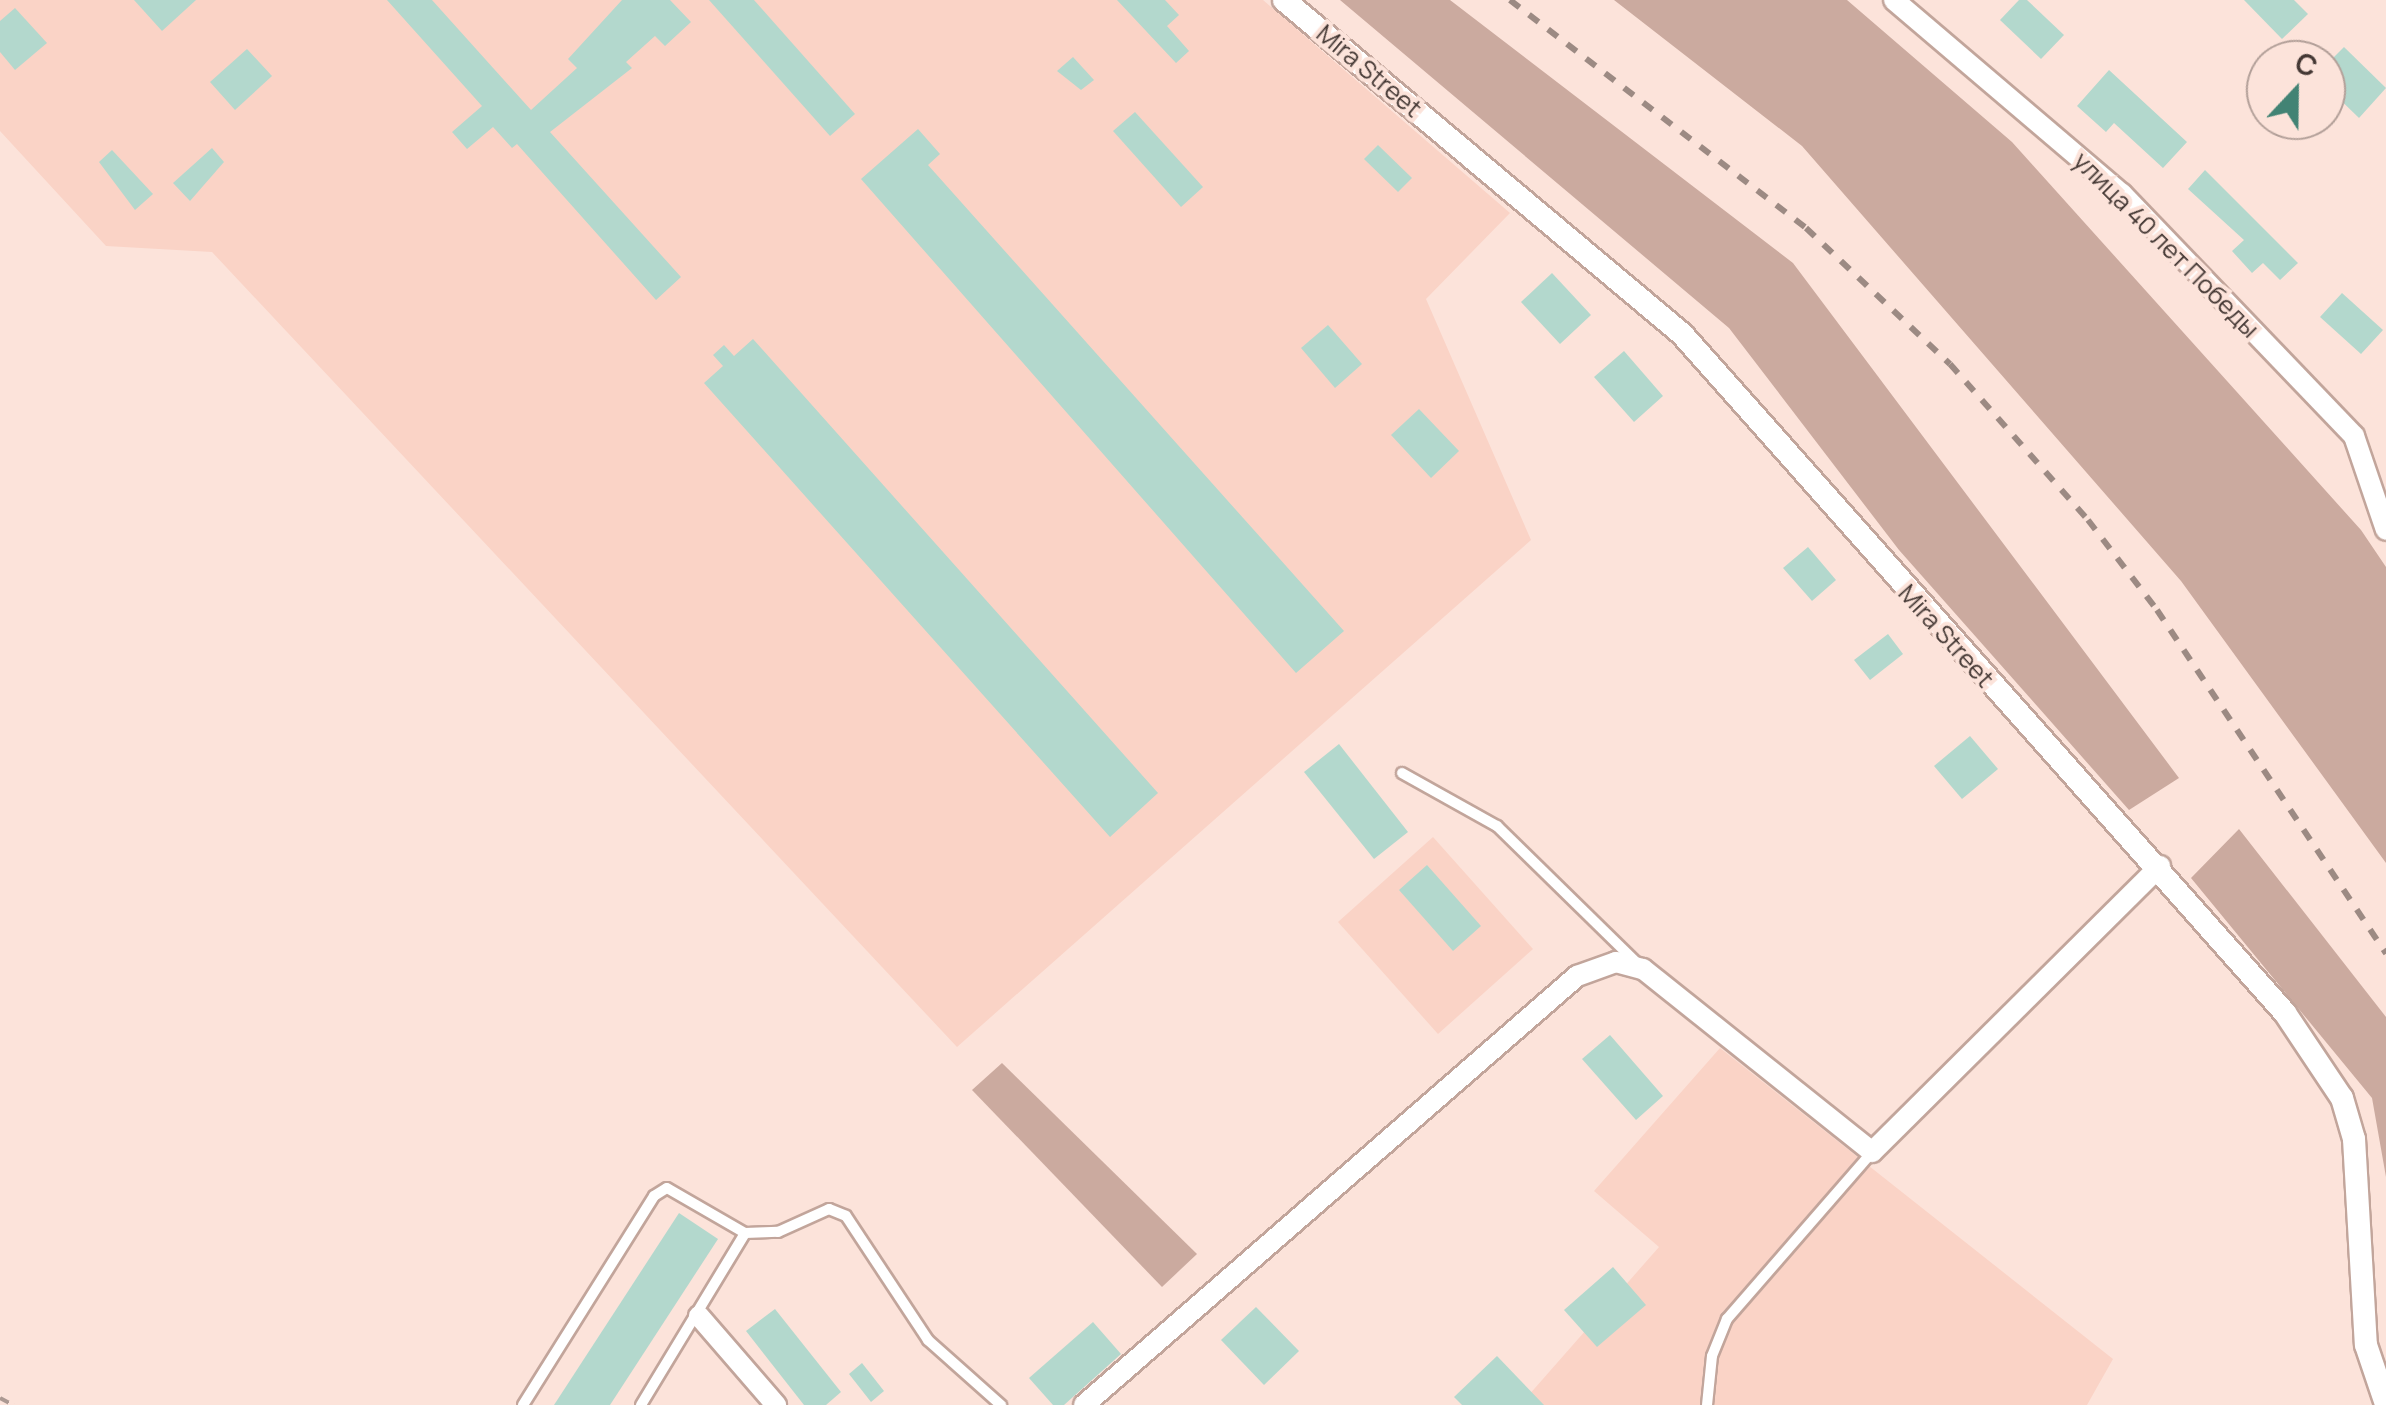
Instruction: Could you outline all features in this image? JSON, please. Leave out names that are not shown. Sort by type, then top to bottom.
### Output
[{"type":"street","name":"Mira Street","points":[[1284,0],[1682,334],[1938,630],[2160,866],[2285,1013],[2342,1098],[2354,1139],[2366,1345],[2386,1404]]},
{"type":"street","name":"улица 40 лет Победы","points":[[1894,0],[2122,194],[2354,436],[2386,530]]},
{"type":"street","points":[[1084,1405],[1577,976],[1616,962],[1643,969],[1872,1152],[2160,866]]},
{"type":"street","points":[[699,1316],[776,1405]]},
{"type":"lane","points":[[1402,773],[1497,826],[1643,969]]},
{"type":"lane","points":[[1707,1405],[1712,1356],[1727,1319],[1872,1152]]},
{"type":"lane","points":[[523,1405],[654,1196],[679,1190],[746,1233],[778,1232],[829,1209],[846,1216],[928,1340],[1001,1405]]},
{"type":"lane","points":[[640,1405],[699,1316],[746,1233]]},
{"type":"path","points":[[0,1398],[14,1405]]},
{"type":"shaded area","points":[[0,0],[1263,0],[1510,213],[1426,299],[1531,540],[957,1047],[212,252],[106,246],[0,131]]},
{"type":"shaded area","points":[[1340,0],[1450,0],[1793,263],[2179,778],[2129,810],[1899,550],[1729,328]]},
{"type":"shaded area","points":[[1614,0],[1847,0],[2012,142],[2361,530],[2386,567],[2386,863],[2181,581],[1802,146]]},
{"type":"shaded area","points":[[2239,829],[2386,1017],[2386,1177],[2372,1098],[2191,878]]},
{"type":"shaded area","points":[[1433,837],[1533,949],[1438,1034],[1338,922]]},
{"type":"shaded area","points":[[1720,1048],[2113,1359],[2087,1405],[1520,1405],[1659,1247],[1594,1191]]},
{"type":"shaded area","points":[[1002,1063],[1197,1254],[1162,1287],[972,1090]]},
{"type":"building","points":[[134,0],[196,0],[162,31]]},
{"type":"building","points":[[387,0],[432,0],[531,110],[577,68],[568,59],[622,0],[670,0],[691,22],[665,46],[655,36],[626,62],[632,68],[550,132],[681,277],[656,300],[517,144],[512,148],[493,127],[467,149],[452,132],[482,106]]},
{"type":"building","points":[[709,0],[754,0],[855,114],[830,136]]},
{"type":"building","points":[[1117,0],[1165,0],[1179,15],[1167,26],[1189,51],[1176,63]]},
{"type":"building","points":[[2019,0],[2027,0],[2064,35],[2041,59],[2000,20]]},
{"type":"building","points":[[2244,0],[2294,0],[2308,14],[2282,39]]},
{"type":"building","points":[[15,8],[47,43],[15,70],[0,52],[0,21]]},
{"type":"building","points":[[247,49],[272,76],[235,110],[210,82]]},
{"type":"building","points":[[2346,49],[2386,88],[2359,118],[2346,105]]},
{"type":"building","points":[[1073,57],[1094,80],[1081,90],[1057,71]]},
{"type":"building","points":[[2109,70],[2187,142],[2163,168],[2114,123],[2106,132],[2077,106]]},
{"type":"building","points":[[1135,112],[1203,187],[1181,207],[1113,131]]},
{"type":"building","points":[[918,129],[940,154],[928,165],[1344,631],[1296,673],[861,179]]},
{"type":"building","points":[[1378,145],[1412,178],[1398,192],[1364,159]]},
{"type":"building","points":[[212,148],[224,162],[190,201],[173,183]]},
{"type":"building","points":[[112,150],[153,194],[135,210],[99,162]]},
{"type":"building","points":[[2205,170],[2298,263],[2280,280],[2263,263],[2252,273],[2232,251],[2244,240],[2188,189]]},
{"type":"building","points":[[1552,273],[1591,315],[1560,344],[1521,302]]},
{"type":"building","points":[[2342,293],[2383,330],[2361,354],[2320,317]]},
{"type":"building","points":[[1328,325],[1362,364],[1335,388],[1301,348]]},
{"type":"building","points":[[753,339],[1158,793],[1110,837],[704,383],[723,366],[713,355],[724,345],[734,356]]},
{"type":"building","points":[[1624,351],[1663,396],[1634,422],[1594,377]]},
{"type":"building","points":[[1419,409],[1459,451],[1431,478],[1391,435]]},
{"type":"building","points":[[1808,547],[1836,580],[1812,601],[1783,568]]},
{"type":"building","points":[[1888,634],[1903,654],[1870,680],[1854,660]]},
{"type":"building","points":[[1970,736],[1998,769],[1962,799],[1934,766]]},
{"type":"building","points":[[1339,744],[1408,832],[1374,859],[1304,772]]},
{"type":"building","points":[[1427,865],[1481,926],[1453,951],[1399,890]]},
{"type":"building","points":[[1610,1035],[1663,1096],[1636,1120],[1582,1059]]},
{"type":"building","points":[[679,1213],[718,1239],[610,1405],[554,1405]]},
{"type":"building","points":[[1613,1267],[1646,1305],[1597,1347],[1564,1310]]},
{"type":"building","points":[[1256,1307],[1299,1351],[1264,1385],[1221,1340]]},
{"type":"building","points":[[775,1309],[841,1392],[826,1405],[804,1405],[746,1331]]},
{"type":"building","points":[[1093,1322],[1121,1354],[1064,1405],[1053,1405],[1029,1378]]},
{"type":"building","points":[[1497,1356],[1544,1405],[1462,1405],[1454,1397]]},
{"type":"building","points":[[862,1363],[884,1391],[871,1402],[849,1374]]},
{"type":"railway","points":[[1510,0],[1806,228],[1950,364],[2088,520],[2157,610],[2386,954]]}]
